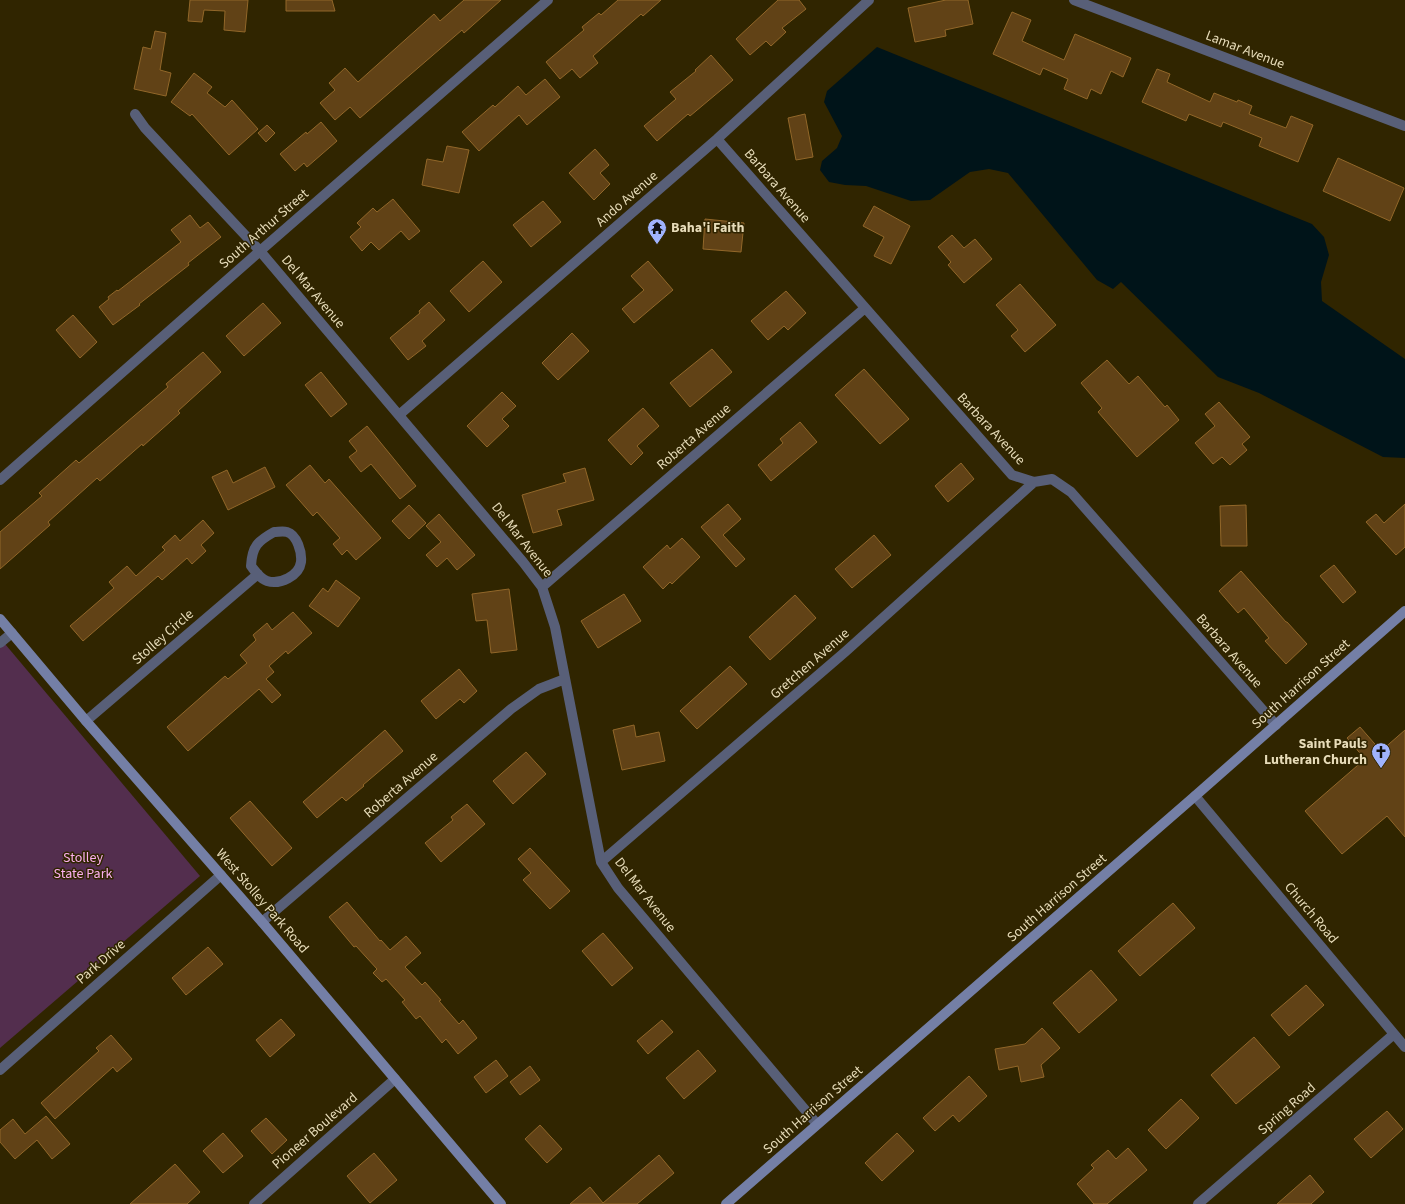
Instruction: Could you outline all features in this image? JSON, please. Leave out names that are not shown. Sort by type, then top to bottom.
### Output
[{"type":"main road","name":"South Harrison Street","points":[[726,1204],[1195,796],[1405,611]]},
{"type":"main road","name":"West Stolley Park Road","points":[[0,619],[86,721],[262,922],[501,1204]]},
{"type":"street","name":"South Arthur Street","points":[[0,480],[548,0]]},
{"type":"street","name":"Ando Avenue","points":[[399,415],[717,139],[869,0]]},
{"type":"street","name":"Lamar Avenue","points":[[1074,0],[1405,126]]},
{"type":"street","name":"Del Mar Avenue","points":[[135,114],[145,128],[260,251],[523,562],[542,588],[555,628],[601,862],[618,888],[817,1124]]},
{"type":"street","name":"Barbara Avenue","points":[[717,139],[1012,475],[1034,482],[1052,479],[1071,492],[1276,725]]},
{"type":"street","name":"Roberta Avenue","points":[[542,588],[865,308]]},
{"type":"street","name":"Gretchen Avenue","points":[[601,862],[845,652],[1034,482]]},
{"type":"street","points":[[274,532],[287,532],[296,539],[300,552],[301,563],[293,575],[281,582],[267,581],[258,574],[251,566],[252,553],[260,540],[274,532]]},
{"type":"street","name":"Stolley Circle","points":[[86,721],[258,574]]},
{"type":"street","points":[[0,643],[12,633]]},
{"type":"street","name":"Roberta Avenue","points":[[262,922],[511,709],[539,689],[565,679]]},
{"type":"street","name":"Church Road","points":[[1195,796],[1405,1047]]},
{"type":"street","name":"Park Drive","points":[[0,1070],[221,875]]},
{"type":"street","name":"Spring Road","points":[[1198,1204],[1394,1034]]},
{"type":"street","name":"Pioneer Boulevard","points":[[254,1204],[395,1079]]},
{"type":"green space","name":"Stolley State Park","points":[[0,638],[200,876],[0,1048]]},
{"type":"shaded area","points":[[877,47],[1312,224],[1324,237],[1329,255],[1321,282],[1322,301],[1405,359],[1405,458],[1383,457],[1259,393],[1218,377],[1121,282],[1113,289],[1097,280],[1008,173],[989,169],[970,172],[930,200],[911,201],[866,186],[845,185],[829,182],[820,170],[822,161],[837,148],[842,136],[824,102],[827,91]]},
{"type":"building","points":[[190,0],[248,0],[245,32],[224,30],[225,11],[204,10],[202,22],[188,21]]},
{"type":"building","points":[[286,0],[332,0],[335,11],[286,11]]},
{"type":"building","points":[[464,0],[501,0],[464,33],[462,30],[360,118],[350,107],[335,120],[320,103],[335,90],[329,83],[345,68],[358,82],[434,14],[440,21]]},
{"type":"building","points":[[618,0],[661,0],[643,16],[641,14],[593,56],[598,63],[580,78],[572,69],[560,79],[546,62],[584,30],[582,27],[599,13],[601,15]]},
{"type":"building","points":[[778,0],[799,0],[806,9],[782,28],[786,32],[771,46],[766,41],[750,55],[736,39]]},
{"type":"building","points":[[946,0],[968,0],[973,24],[945,30],[946,36],[915,42],[908,8]]},
{"type":"building","points":[[1012,12],[1031,20],[1022,41],[1064,60],[1075,34],[1131,58],[1123,77],[1111,71],[1101,94],[1091,89],[1087,99],[1064,89],[1068,79],[1043,68],[1040,75],[993,54]]},
{"type":"building","points":[[155,31],[166,33],[160,70],[171,73],[166,96],[134,89],[143,47],[151,49]]},
{"type":"building","points":[[711,55],[733,80],[690,116],[688,114],[657,141],[644,126],[676,99],[670,92],[696,71],[695,70]]},
{"type":"building","points":[[1157,69],[1170,74],[1167,82],[1210,102],[1214,93],[1252,106],[1249,114],[1286,128],[1291,116],[1313,125],[1298,162],[1259,146],[1262,138],[1223,122],[1221,127],[1189,114],[1186,121],[1142,102]]},
{"type":"building","points":[[194,73],[212,87],[207,93],[225,107],[232,100],[258,129],[229,155],[192,114],[190,116],[171,102]]},
{"type":"building","points":[[545,79],[560,97],[527,125],[519,115],[479,151],[462,132],[493,105],[495,107],[518,86],[526,95]]},
{"type":"building","points":[[805,114],[813,157],[796,160],[788,118]]},
{"type":"building","points":[[321,122],[337,141],[307,167],[304,163],[295,171],[280,154],[306,132],[307,134]]},
{"type":"building","points":[[267,125],[275,133],[266,142],[258,133]]},
{"type":"building","points":[[447,146],[469,150],[459,193],[422,185],[427,159],[443,162]]},
{"type":"building","points":[[595,149],[609,165],[600,173],[610,184],[594,200],[569,173]]},
{"type":"building","points":[[1338,158],[1404,188],[1390,221],[1323,191]]},
{"type":"building","points":[[393,199],[420,231],[409,240],[401,231],[379,250],[371,242],[362,251],[350,237],[361,227],[357,223],[373,208],[377,212]]},
{"type":"building","points":[[543,201],[561,222],[531,247],[513,225]]},
{"type":"building","points":[[874,206],[910,226],[891,264],[874,256],[884,237],[863,226]]},
{"type":"building","points":[[190,215],[200,228],[208,222],[221,237],[188,263],[189,265],[139,304],[140,305],[113,325],[99,307],[109,299],[108,297],[117,290],[118,291],[181,242],[171,230]]},
{"type":"building","points":[[705,219],[744,223],[741,252],[703,249]]},
{"type":"building","points":[[952,235],[964,248],[975,239],[992,259],[964,283],[948,265],[951,262],[938,247]]},
{"type":"building","points":[[483,261],[502,282],[469,312],[450,291]]},
{"type":"building","points":[[648,261],[673,290],[634,323],[622,309],[644,290],[631,276]]},
{"type":"building","points":[[1020,284],[1056,325],[1025,352],[1011,336],[1018,330],[996,305]]},
{"type":"building","points":[[786,291],[806,313],[788,330],[784,326],[768,340],[751,321]]},
{"type":"building","points":[[429,302],[445,320],[422,341],[426,346],[408,360],[390,338],[420,313],[419,311]]},
{"type":"building","points":[[263,303],[281,323],[244,356],[226,336]]},
{"type":"building","points":[[73,315],[97,342],[80,358],[56,330]]},
{"type":"building","points":[[572,333],[589,351],[558,380],[542,363]]},
{"type":"building","points":[[712,349],[732,372],[690,407],[670,383]]},
{"type":"building","points":[[203,352],[221,372],[178,411],[180,413],[143,446],[142,444],[100,481],[97,478],[48,522],[50,525],[0,569],[0,532],[42,496],[39,493],[76,460],[79,463],[168,387],[166,384]]},
{"type":"building","points":[[1107,360],[1129,384],[1138,376],[1165,407],[1167,405],[1179,420],[1137,457],[1098,412],[1102,408],[1081,383]]},
{"type":"building","points":[[864,369],[909,419],[880,444],[835,395]]},
{"type":"building","points":[[321,372],[347,404],[331,417],[305,385]]},
{"type":"building","points":[[502,392],[516,406],[502,419],[509,426],[487,447],[467,426]]},
{"type":"building","points":[[1219,402],[1250,437],[1242,444],[1247,450],[1230,465],[1222,457],[1213,464],[1195,443],[1215,426],[1205,414]]},
{"type":"building","points":[[643,408],[659,426],[637,446],[643,453],[631,465],[608,440]]},
{"type":"building","points":[[800,422],[817,442],[771,481],[758,465],[783,443],[780,439]]},
{"type":"building","points":[[367,426],[416,486],[400,499],[371,464],[361,472],[349,457],[357,451],[349,441]]},
{"type":"building","points":[[961,463],[974,479],[948,502],[935,486]]},
{"type":"building","points":[[310,465],[325,483],[329,479],[381,538],[356,560],[347,550],[342,555],[333,544],[340,538],[317,512],[313,516],[286,485]]},
{"type":"building","points":[[265,467],[275,487],[228,510],[212,477],[227,470],[233,483]]},
{"type":"building","points":[[585,468],[594,500],[557,510],[562,525],[533,533],[522,495],[566,482],[563,474]]},
{"type":"building","points":[[728,504],[741,519],[723,535],[745,559],[736,567],[701,527]]},
{"type":"building","points":[[1405,504],[1405,547],[1396,555],[1366,522],[1376,514],[1384,523]]},
{"type":"building","points":[[409,505],[426,523],[409,539],[392,521]]},
{"type":"building","points":[[1246,505],[1247,546],[1221,546],[1220,506]]},
{"type":"building","points":[[439,514],[475,555],[457,570],[447,558],[437,567],[426,555],[441,542],[426,526]]},
{"type":"building","points":[[203,520],[214,533],[201,545],[206,551],[192,564],[187,558],[162,580],[158,576],[83,641],[70,626],[114,588],[109,582],[127,566],[136,576],[165,550],[162,547],[175,535],[180,541]]},
{"type":"building","points":[[874,535],[891,555],[852,588],[835,569]]},
{"type":"building","points":[[682,538],[700,557],[672,584],[670,582],[663,589],[643,567],[667,545],[670,549]]},
{"type":"building","points":[[1334,565],[1356,592],[1343,603],[1320,576]]},
{"type":"building","points":[[1241,571],[1307,644],[1286,664],[1265,641],[1269,638],[1244,608],[1238,613],[1219,591]]},
{"type":"building","points":[[336,580],[360,598],[338,627],[309,606],[323,588],[328,592]]},
{"type":"building","points":[[509,589],[517,650],[491,653],[487,620],[476,621],[472,594]]},
{"type":"building","points":[[624,594],[641,621],[598,648],[581,621]]},
{"type":"building","points":[[795,595],[816,618],[770,660],[749,637]]},
{"type":"building","points":[[293,612],[312,633],[288,654],[286,651],[269,666],[274,672],[266,679],[281,695],[272,703],[259,689],[188,751],[167,727],[225,676],[228,679],[247,663],[240,655],[256,640],[253,635],[267,623],[272,630]]},
{"type":"building","points":[[730,666],[747,684],[697,729],[680,711]]},
{"type":"building","points":[[459,669],[477,691],[464,703],[460,699],[436,719],[421,701]]},
{"type":"building","points":[[634,725],[636,737],[659,732],[665,761],[622,770],[613,730]]},
{"type":"building","points":[[1360,727],[1381,751],[1405,730],[1405,837],[1387,816],[1342,854],[1305,811],[1365,759],[1347,738]]},
{"type":"building","points":[[385,730],[403,751],[346,801],[342,797],[317,818],[303,802]]},
{"type":"building","points":[[526,752],[546,774],[513,804],[493,781]]},
{"type":"building","points":[[250,801],[292,848],[272,866],[230,818]]},
{"type":"building","points":[[467,804],[485,824],[441,862],[425,843],[453,820],[451,817]]},
{"type":"building","points":[[530,848],[570,891],[550,909],[523,880],[531,873],[518,859]]},
{"type":"building","points":[[347,902],[380,941],[381,940],[390,950],[406,936],[421,953],[405,967],[422,985],[425,982],[459,1024],[463,1020],[477,1038],[458,1054],[446,1039],[442,1043],[420,1016],[416,1019],[402,1002],[405,1000],[386,979],[382,982],[373,973],[377,969],[356,946],[354,947],[329,917]]},
{"type":"building","points":[[1173,903],[1195,928],[1140,976],[1118,951]]},
{"type":"building","points":[[603,933],[633,968],[612,986],[582,951]]},
{"type":"building","points":[[208,947],[223,964],[186,995],[172,978]]},
{"type":"building","points":[[1091,970],[1117,1000],[1079,1033],[1053,1003]]},
{"type":"building","points":[[1306,985],[1324,1005],[1289,1036],[1271,1015]]},
{"type":"building","points":[[281,1019],[295,1035],[270,1057],[256,1040]]},
{"type":"building","points":[[662,1020],[673,1032],[648,1054],[637,1041]]},
{"type":"building","points":[[1042,1028],[1060,1048],[1041,1065],[1044,1077],[1021,1082],[1018,1066],[999,1070],[995,1049],[1025,1044]]},
{"type":"building","points":[[111,1035],[132,1059],[117,1072],[113,1067],[55,1119],[41,1103],[99,1051],[96,1048]]},
{"type":"building","points":[[1254,1037],[1280,1067],[1236,1104],[1211,1075]]},
{"type":"building","points":[[698,1050],[716,1071],[684,1099],[666,1078]]},
{"type":"building","points":[[496,1060],[508,1076],[486,1093],[474,1077]]},
{"type":"building","points":[[530,1066],[540,1080],[520,1095],[510,1082]]},
{"type":"building","points":[[969,1076],[987,1096],[959,1122],[953,1115],[935,1131],[923,1118]]},
{"type":"building","points":[[1181,1099],[1199,1118],[1166,1149],[1148,1130]]},
{"type":"building","points":[[1387,1111],[1403,1129],[1371,1158],[1354,1139]]},
{"type":"building","points":[[46,1116],[70,1144],[52,1159],[37,1140],[15,1159],[0,1142],[0,1130],[13,1119],[25,1134]]},
{"type":"building","points":[[266,1118],[287,1140],[272,1154],[251,1131]]},
{"type":"building","points":[[540,1125],[562,1149],[547,1163],[525,1139]]},
{"type":"building","points":[[223,1133],[243,1156],[223,1173],[203,1151]]},
{"type":"building","points":[[897,1133],[914,1151],[882,1181],[865,1163]]},
{"type":"building","points":[[1128,1148],[1147,1170],[1107,1204],[1094,1204],[1077,1184],[1094,1168],[1091,1165],[1108,1150],[1116,1159]]},
{"type":"building","points":[[374,1153],[397,1180],[370,1203],[347,1176]]},
{"type":"building","points":[[659,1155],[674,1173],[637,1204],[570,1204],[590,1187],[603,1203]]},
{"type":"building","points":[[175,1164],[200,1192],[187,1204],[130,1204]]},
{"type":"building","points":[[1310,1175],[1324,1192],[1311,1204],[1277,1204]]},
{"type":"place","name":"Baha'i Faith","points":[[657,245]]},
{"type":"place","name":"Saint Pauls Lutheran Church","points":[[1381,769]]}]
